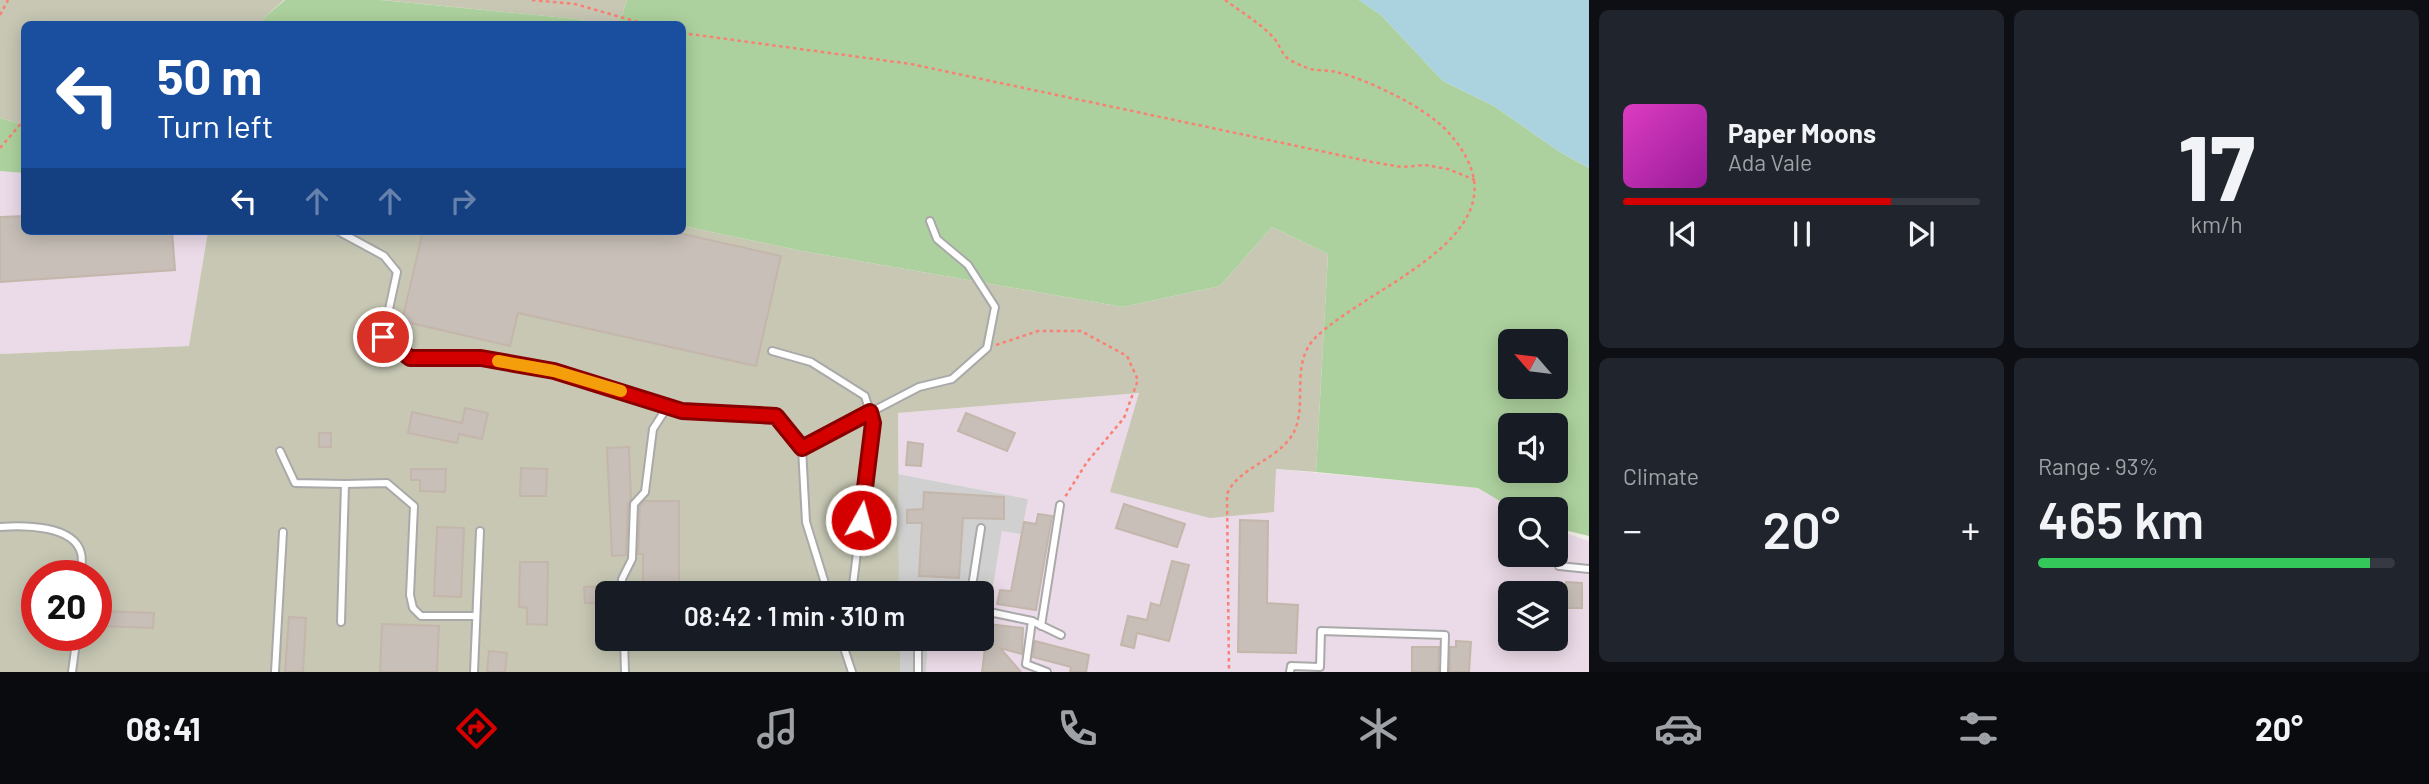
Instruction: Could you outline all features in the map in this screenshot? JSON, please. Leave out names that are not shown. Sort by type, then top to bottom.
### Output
[{"type":"lane","points":[[802,448],[919,387],[952,379],[987,348],[995,307],[968,265],[937,239],[930,221]]},
{"type":"lane","points":[[345,235],[384,256],[397,272],[383,337],[410,358],[481,358],[554,371],[682,411],[776,416],[802,448],[806,522],[824,581]]},
{"type":"lane","points":[[772,351],[811,362],[865,396],[873,423],[853,581]]},
{"type":"lane","points":[[622,581],[632,559],[634,504],[645,492],[653,429],[668,406]]},
{"type":"lane","points":[[280,451],[295,483],[387,483],[414,506],[410,595],[413,608],[421,615],[476,616]]},
{"type":"lane","points":[[341,622],[345,484]]},
{"type":"lane","points":[[1041,626],[1060,505]]},
{"type":"lane","points":[[0,527],[59,531],[74,538],[81,553],[81,560]]},
{"type":"lane","points":[[973,581],[981,528]]},
{"type":"lane","points":[[474,672],[480,531]]},
{"type":"lane","points":[[275,672],[283,532]]},
{"type":"lane","points":[[1568,567],[1589,569]]},
{"type":"lane","points":[[994,613],[1032,621],[1061,635]]},
{"type":"lane","points":[[1032,621],[1026,664],[1047,672]]},
{"type":"lane","points":[[1290,672],[1290,666],[1320,667],[1321,631],[1445,635],[1444,672]]},
{"type":"lane","points":[[72,672],[75,651]]},
{"type":"lane","points":[[624,651],[625,672]]},
{"type":"lane","points":[[845,651],[852,672]]},
{"type":"lane","points":[[918,651],[918,672]]},
{"type":"path","points":[[0,16],[8,0]]},
{"type":"path","points":[[532,0],[575,4],[634,21]]},
{"type":"path","points":[[1225,0],[1273,36],[1287,58],[1309,69],[1334,71],[1366,82],[1424,112],[1448,131],[1466,159],[1475,180],[1475,200],[1472,208],[1453,238],[1421,264],[1335,321],[1312,341],[1301,362],[1297,425],[1289,439],[1278,450],[1232,483],[1227,494],[1229,672]]},
{"type":"path","points":[[686,34],[911,64],[1372,162],[1402,167],[1425,165],[1448,169],[1475,180]]},
{"type":"path","points":[[0,148],[21,124]]},
{"type":"path","points":[[987,348],[1038,331],[1081,331],[1127,356],[1133,368],[1138,380],[1124,418],[1087,462],[1060,505]]},
{"type":"shaded area","points":[[0,0],[284,0],[263,21],[21,21],[21,124],[0,118]]},
{"type":"shaded area","points":[[382,0],[627,0],[617,21]]},
{"type":"shaded area","points":[[0,171],[21,173],[21,235],[207,235],[189,346],[0,354]]},
{"type":"shaded area","points":[[686,227],[802,251],[1123,307],[1220,286],[1272,227],[1328,254],[1316,472],[1276,469],[1274,512],[1210,518],[1110,492],[1139,393],[898,413],[899,581],[595,581],[595,651],[900,651],[900,672],[0,672],[0,354],[189,346],[207,235],[686,235]]},
{"type":"shaded area","points":[[1140,393],[1276,469],[1478,488],[1498,500],[1498,567],[1568,567],[1568,534],[1589,541],[1589,672],[926,672],[927,651],[994,651],[994,581],[1002,531],[1028,499],[898,474],[898,413]]},
{"type":"shaded area","points":[[898,474],[1028,499],[1021,534],[1002,531],[994,581],[899,581]]},
{"type":"shaded area","points":[[900,651],[927,651],[926,672],[900,672]]},
{"type":"green space","points":[[285,0],[381,0],[585,21],[263,21]]},
{"type":"green space","points":[[627,0],[1359,0],[1381,15],[1443,81],[1494,106],[1560,152],[1589,168],[1589,536],[1568,531],[1568,497],[1498,497],[1498,500],[1478,488],[1316,472],[1328,254],[1272,227],[1220,286],[1123,307],[802,251],[686,227],[686,21],[617,21]]},
{"type":"green space","points":[[0,118],[21,124],[21,173],[0,171]]},
{"type":"water","points":[[1359,0],[1589,0],[1589,168],[1560,152],[1494,106],[1443,81],[1381,15]]},
{"type":"building","points":[[21,216],[21,235],[172,235],[175,270],[0,282],[0,217]]},
{"type":"building","points":[[422,235],[686,235],[781,256],[756,366],[518,313],[510,346],[402,321]]},
{"type":"building","points":[[465,408],[488,413],[482,439],[459,434],[457,443],[408,433],[412,412],[462,423]]},
{"type":"building","points":[[966,413],[1015,433],[1007,451],[958,431]]},
{"type":"building","points":[[319,433],[331,433],[331,447],[319,447]]},
{"type":"building","points":[[908,442],[923,444],[921,466],[906,465]]},
{"type":"building","points":[[629,447],[631,499],[628,504],[626,555],[612,556],[607,448]]},
{"type":"building","points":[[521,468],[547,469],[546,496],[520,496]]},
{"type":"building","points":[[411,469],[446,469],[445,492],[420,491],[420,480],[411,480]]},
{"type":"building","points":[[924,492],[1004,497],[1004,519],[963,518],[959,578],[919,576],[922,523],[907,523],[907,510],[923,509]]},
{"type":"building","points":[[644,501],[679,501],[679,581],[643,581],[643,554],[638,554],[640,506]]},
{"type":"building","points":[[1124,504],[1185,524],[1177,547],[1116,528]]},
{"type":"building","points":[[1038,514],[1052,516],[1036,610],[997,604],[1000,590],[1011,591],[1024,522],[1036,524]]},
{"type":"building","points":[[1240,520],[1268,521],[1267,603],[1298,605],[1296,653],[1238,652]]},
{"type":"building","points":[[437,527],[464,528],[461,597],[434,596]]},
{"type":"building","points":[[1172,561],[1189,565],[1169,641],[1137,633],[1134,648],[1121,645],[1128,616],[1147,620],[1151,603],[1160,606]]},
{"type":"building","points":[[520,562],[548,562],[547,625],[527,624],[527,608],[519,607]]},
{"type":"building","points":[[1568,582],[1582,583],[1582,608],[1568,608]]},
{"type":"building","points":[[595,586],[595,603],[585,603],[584,587]]},
{"type":"building","points":[[112,611],[154,613],[153,628],[112,626]]},
{"type":"building","points":[[289,617],[306,618],[303,672],[285,672]]},
{"type":"building","points":[[382,624],[439,626],[437,672],[380,672]]},
{"type":"building","points":[[994,625],[1023,628],[1022,654],[1000,648],[1021,672],[982,672],[985,651],[994,651]]},
{"type":"building","points":[[1035,641],[1089,655],[1086,672],[1070,672],[1071,667],[1033,657]]},
{"type":"building","points":[[1456,641],[1471,642],[1469,672],[1450,672],[1450,647],[1456,647]]},
{"type":"building","points":[[1412,647],[1439,647],[1438,672],[1412,672]]},
{"type":"building","points":[[489,651],[507,653],[505,672],[487,672]]},
{"type":"slow traffic","points":[[498,361],[554,371],[621,391]]},
{"type":"route","points":[[383,337],[410,358],[481,358],[554,371],[682,411],[776,416],[802,448],[870,412],[873,423],[861,520]]}]
